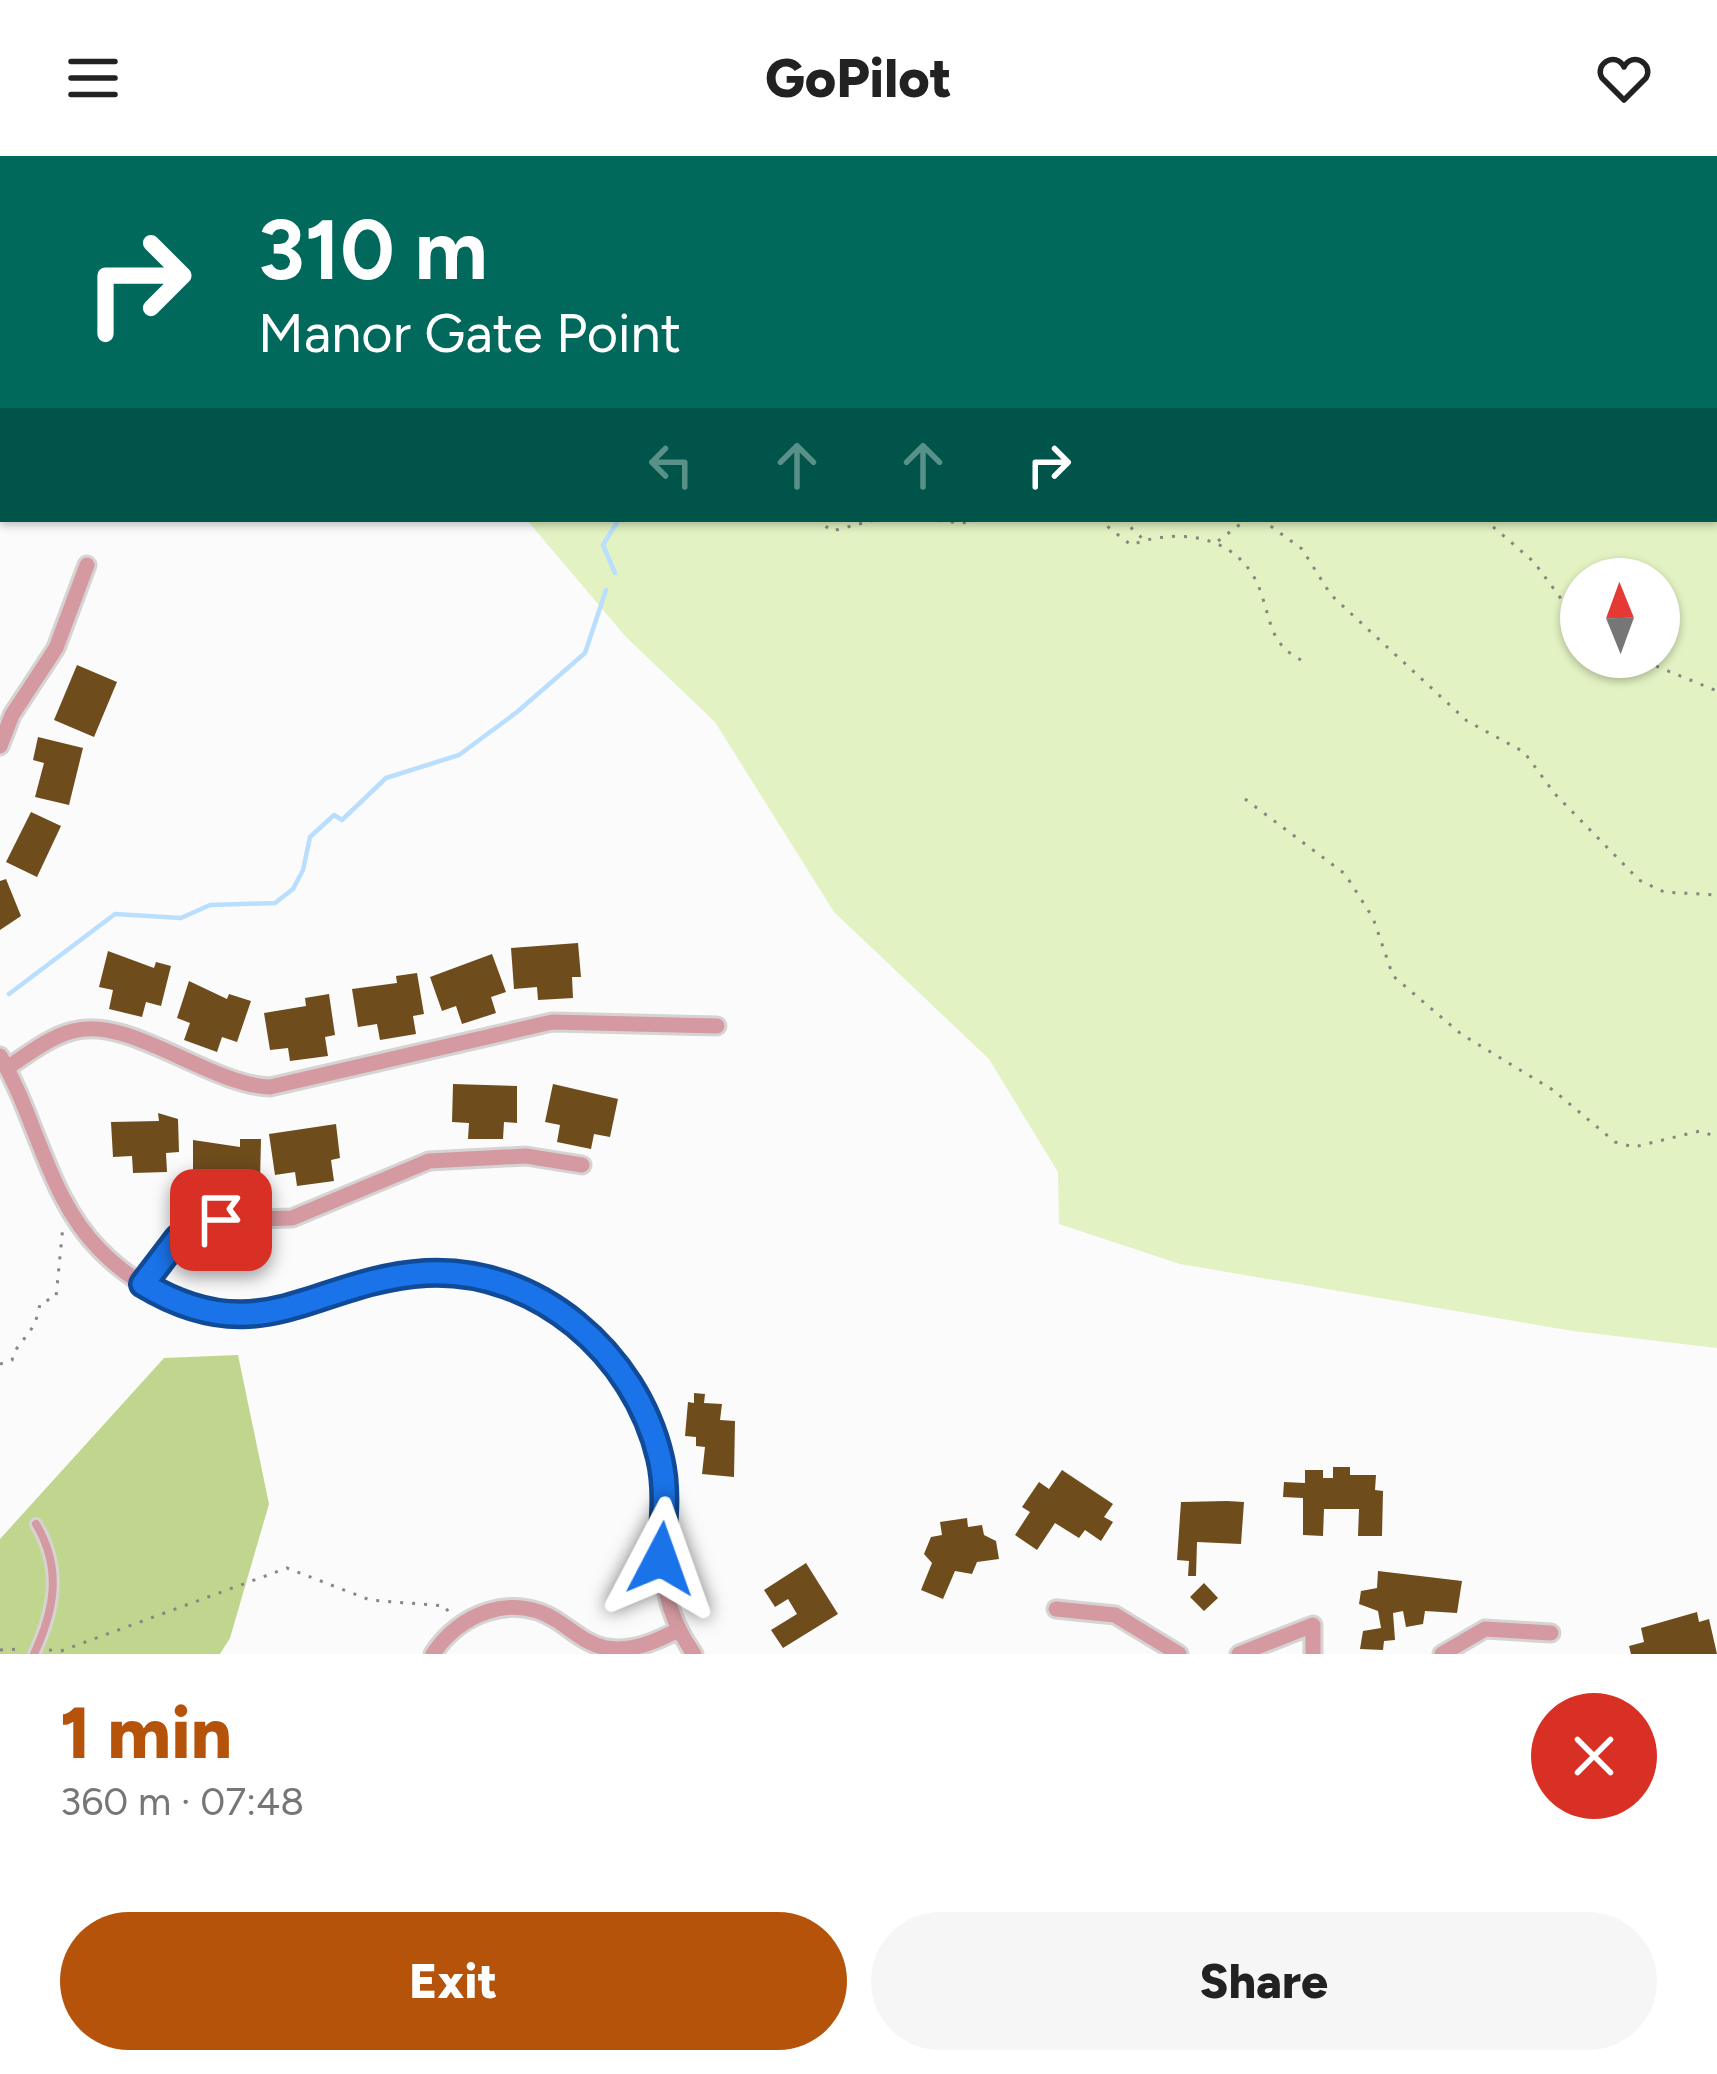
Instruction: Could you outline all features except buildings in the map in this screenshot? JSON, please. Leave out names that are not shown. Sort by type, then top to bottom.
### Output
[{"type":"street","points":[[0,746],[12,715],[56,648],[87,565]]},
{"type":"street","points":[[694,1654],[678,1630],[662,1581],[664,1484],[654,1436],[618,1366],[573,1321],[520,1292],[464,1276],[407,1275],[261,1315],[211,1312],[143,1284],[100,1250],[66,1207],[3,1062],[58,1036],[99,1029],[237,1082],[270,1088],[551,1022],[718,1026]]},
{"type":"street","points":[[143,1284],[165,1250],[192,1229],[221,1220],[292,1218],[429,1161],[526,1156],[582,1165]]},
{"type":"street","points":[[433,1654],[457,1626],[474,1615],[515,1607],[552,1617],[601,1647],[620,1649],[678,1630]]},
{"type":"street","points":[[1056,1609],[1115,1615],[1179,1654]]},
{"type":"street","points":[[1239,1654],[1313,1625],[1313,1654]]},
{"type":"street","points":[[1442,1654],[1493,1628],[1551,1633]]},
{"type":"lane","points":[[36,1524],[47,1543],[56,1592],[36,1651]]},
{"type":"path","points":[[820,522],[832,531],[867,522]]},
{"type":"path","points":[[1101,522],[1131,545],[1170,533],[1216,542],[1252,574],[1273,638],[1283,651],[1305,662]]},
{"type":"path","points":[[1125,522],[1144,540]]},
{"type":"path","points":[[1216,542],[1243,522]]},
{"type":"path","points":[[1265,522],[1302,550],[1331,596],[1467,721],[1524,752],[1555,794],[1639,880],[1664,892],[1717,895]]},
{"type":"path","points":[[1487,522],[1534,562],[1560,597]]},
{"type":"path","points":[[1680,676],[1717,691]]},
{"type":"path","points":[[1245,799],[1345,874],[1373,918],[1394,976],[1461,1034],[1553,1090],[1615,1142],[1634,1148],[1700,1131],[1717,1137]]},
{"type":"path","points":[[0,1364],[12,1360],[15,1348],[36,1328],[40,1303],[56,1297],[66,1207]]},
{"type":"path","points":[[0,1650],[61,1652],[286,1568],[370,1600],[445,1606],[457,1626]]},
{"type":"green space","points":[[529,522],[1717,522],[1717,1348],[1573,1331],[1180,1264],[1059,1224],[1058,1172],[989,1059],[834,912],[715,722],[626,637]]},
{"type":"green space","points":[[238,1355],[269,1504],[230,1638],[220,1654],[0,1654],[0,1539],[164,1358]]},
{"type":"waterway","points":[[615,573],[603,545],[617,522]]},
{"type":"waterway","points":[[9,994],[115,914],[181,918],[210,905],[275,903],[293,889],[303,870],[310,837],[334,815],[342,820],[386,778],[459,755],[585,653],[606,590]]},
{"type":"route","points":[[221,1220],[178,1238],[143,1284],[211,1312],[261,1315],[308,1306],[380,1281],[432,1273],[493,1282],[573,1321],[618,1366],[646,1413],[664,1484],[661,1559]]}]
